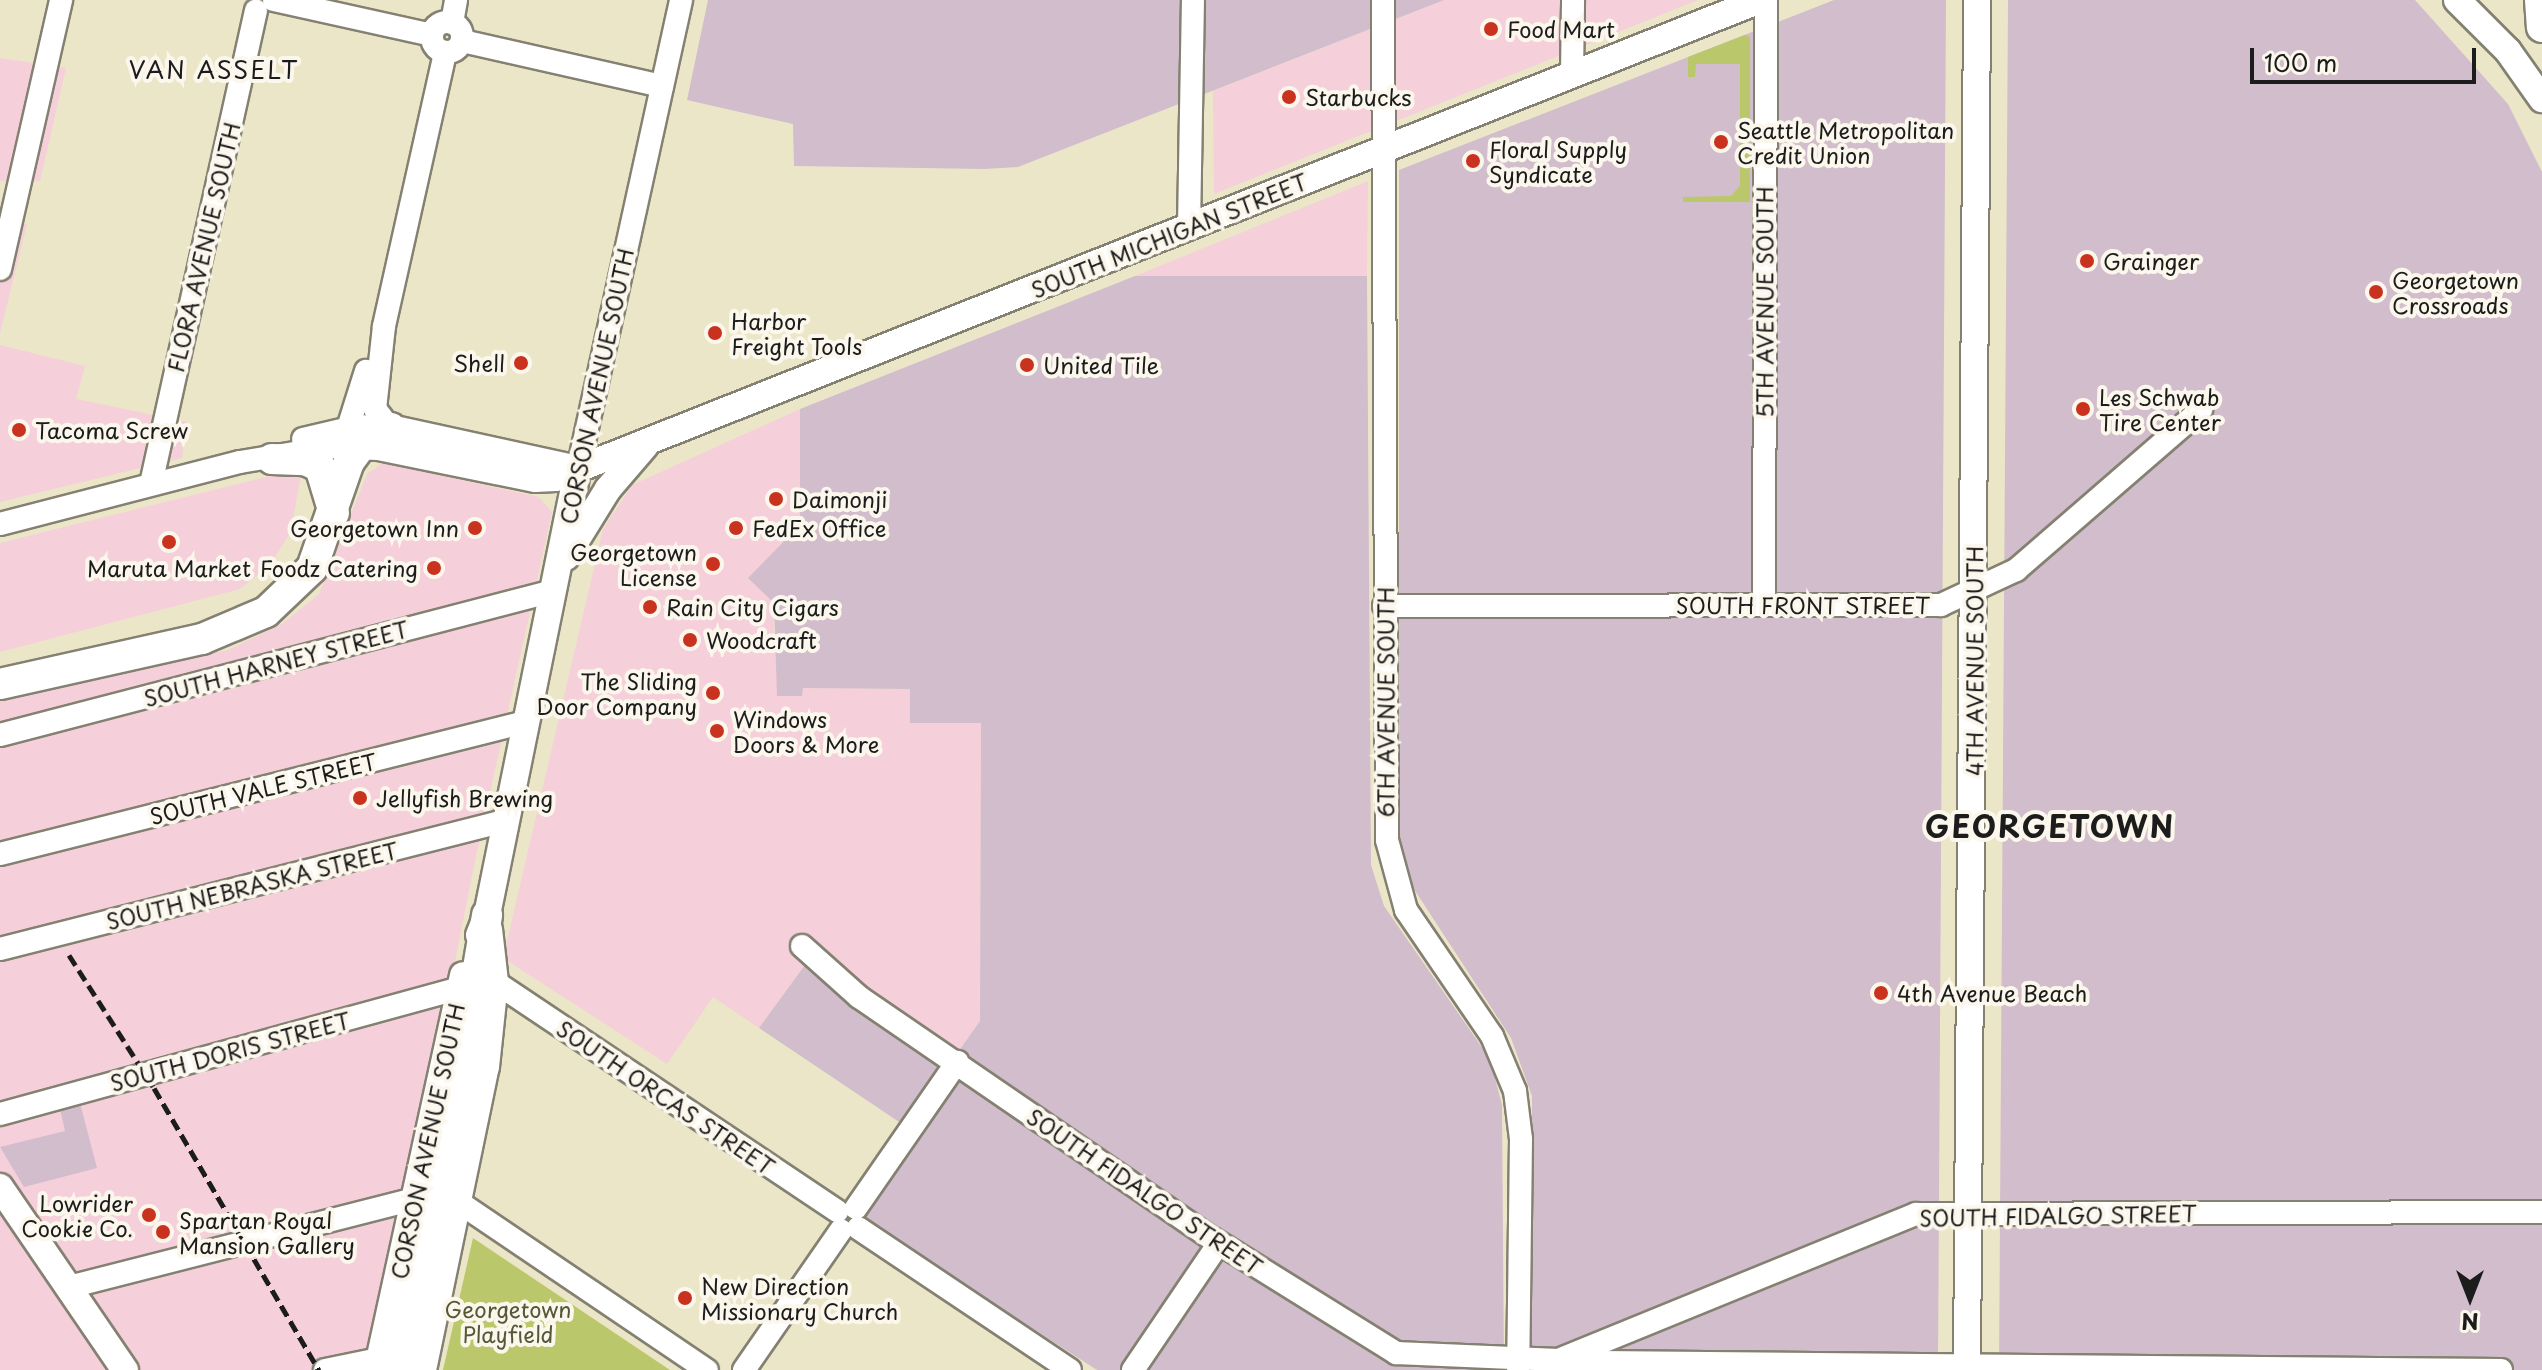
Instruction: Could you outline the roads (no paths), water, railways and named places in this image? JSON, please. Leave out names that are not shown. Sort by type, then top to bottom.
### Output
[{"type":"highway","points":[[2540,0],[2542,27]]},
{"type":"highway","points":[[0,684],[202,639],[247,622],[282,601],[306,577],[334,513],[354,438],[390,428]]},
{"type":"highway","points":[[272,459],[305,460],[320,467],[334,513]]},
{"type":"highway","points":[[384,1366],[466,1046],[487,915]]},
{"type":"main road","name":"SOUTH MICHIGAN STREET","points":[[578,469],[1763,0]]},
{"type":"main road","name":"4TH AVENUE SOUTH","points":[[1967,1368],[1977,0]]},
{"type":"main road","points":[[2457,0],[2508,51],[2541,94]]},
{"type":"main road","points":[[390,428],[578,469]]},
{"type":"main road","points":[[554,582],[608,489],[650,441]]},
{"type":"main road","name":"CORSON AVENUE SOUTH","points":[[384,1366],[413,1199],[460,988],[487,915],[578,469]]},
{"type":"main road","name":"CORSON AVENUE SOUTH","points":[[423,1370],[460,1203],[495,982],[487,915]]},
{"type":"main road","points":[[0,1187],[125,1370]]},
{"type":"street","points":[[0,269],[61,0]]},
{"type":"street","points":[[390,428],[375,409],[384,326],[456,0]]},
{"type":"street","name":"CORSON AVENUE SOUTH","points":[[578,469],[681,0]]},
{"type":"street","points":[[1189,227],[1193,0]]},
{"type":"street","name":"6TH AVENUE SOUTH","points":[[1383,0],[1385,816],[1393,872],[1420,935],[1492,1036],[1515,1091],[1521,1139],[1518,1365]]},
{"type":"street","points":[[1572,75],[1573,0]]},
{"type":"street","name":"5TH AVENUE SOUTH","points":[[1763,0],[1764,605]]},
{"type":"street","points":[[263,2],[448,38],[662,86]]},
{"type":"street","name":"FLORA AVENUE SOUTH","points":[[151,484],[263,2]]},
{"type":"street","points":[[354,438],[376,336],[384,326]]},
{"type":"street","name":"SOUTH FRONT STREET","points":[[1384,606],[1941,605],[1974,593],[2028,561],[2201,410]]},
{"type":"street","points":[[240,462],[260,449],[354,438],[535,481],[556,480],[578,469]]},
{"type":"street","points":[[0,524],[240,462],[272,459],[354,438]]},
{"type":"street","name":"SOUTH HARNEY STREET","points":[[0,735],[554,582]]},
{"type":"street","name":"SOUTH VALE STREET","points":[[0,854],[525,722]]},
{"type":"street","name":"SOUTH NEBRASKA STREET","points":[[0,949],[504,821]]},
{"type":"street","name":"SOUTH FIDALGO STREET","points":[[802,946],[859,997],[1219,1243],[1379,1347],[1411,1356],[1518,1365],[1555,1362],[1967,1368],[2501,1370]]},
{"type":"street","name":"SOUTH ORCAS STREET","points":[[495,982],[1070,1370]]},
{"type":"street","name":"SOUTH DORIS STREET","points":[[0,1114],[460,988]]},
{"type":"street","points":[[744,1370],[957,1062]]},
{"type":"street","points":[[69,1287],[413,1199]]},
{"type":"street","points":[[460,1203],[707,1370]]},
{"type":"street","name":"SOUTH FIDALGO STREET","points":[[1555,1362],[1916,1214],[2542,1212]]},
{"type":"street","points":[[1133,1370],[1219,1243]]},
{"type":"street","points":[[325,1370],[384,1366]]},
{"type":"railway","points":[[69,955],[154,1088],[319,1370]]},
{"type":"place","name":"Food Mart","points":[[1491,29]]},
{"type":"place","name":"Starbucks","points":[[1289,97]]},
{"type":"place","name":"Seattle Metropolitan Credit Union","points":[[1721,142]]},
{"type":"place","name":"Floral Supply Syndicate","points":[[1473,161]]},
{"type":"place","name":"Grainger","points":[[2087,261]]},
{"type":"place","name":"Georgetown Crossroads","points":[[2376,292]]},
{"type":"place","name":"Harbor Freight Tools","points":[[715,333]]},
{"type":"place","name":"Shell","points":[[521,363]]},
{"type":"place","name":"United Tile","points":[[1027,365]]},
{"type":"place","name":"Les Schwab Tire Center","points":[[2083,409]]},
{"type":"place","name":"Tacoma Screw","points":[[19,430]]},
{"type":"place","name":"Daimonji","points":[[776,499]]},
{"type":"place","name":"Georgetown Inn","points":[[475,528]]},
{"type":"place","name":"FedEx Office","points":[[736,528]]},
{"type":"place","name":"Maruta Market","points":[[169,542]]},
{"type":"place","name":"Georgetown License","points":[[713,564]]},
{"type":"place","name":"Foodz Catering","points":[[434,568]]},
{"type":"place","name":"Rain City Cigars","points":[[650,607]]},
{"type":"place","name":"Woodcraft","points":[[690,640]]},
{"type":"place","name":"The Sliding Door Company","points":[[713,693]]},
{"type":"place","name":"Windows Doors & More","points":[[717,731]]},
{"type":"place","name":"Jellyfish Brewing","points":[[360,798]]},
{"type":"place","name":"4th Avenue Beach","points":[[1881,993]]},
{"type":"place","name":"Lowrider Cookie Co.","points":[[149,1215]]},
{"type":"place","name":"Spartan Royal Mansion Gallery","points":[[163,1232]]},
{"type":"place","name":"New Direction Missionary Church","points":[[685,1298]]},
{"type":"district","name":"VAN ASSELT","points":[[214,70]]},
{"type":"district","name":"GEORGETOWN","points":[[2050,826]]},
{"type":"park label","name":"Georgetown Playfield","points":[[508,1320]]}]
